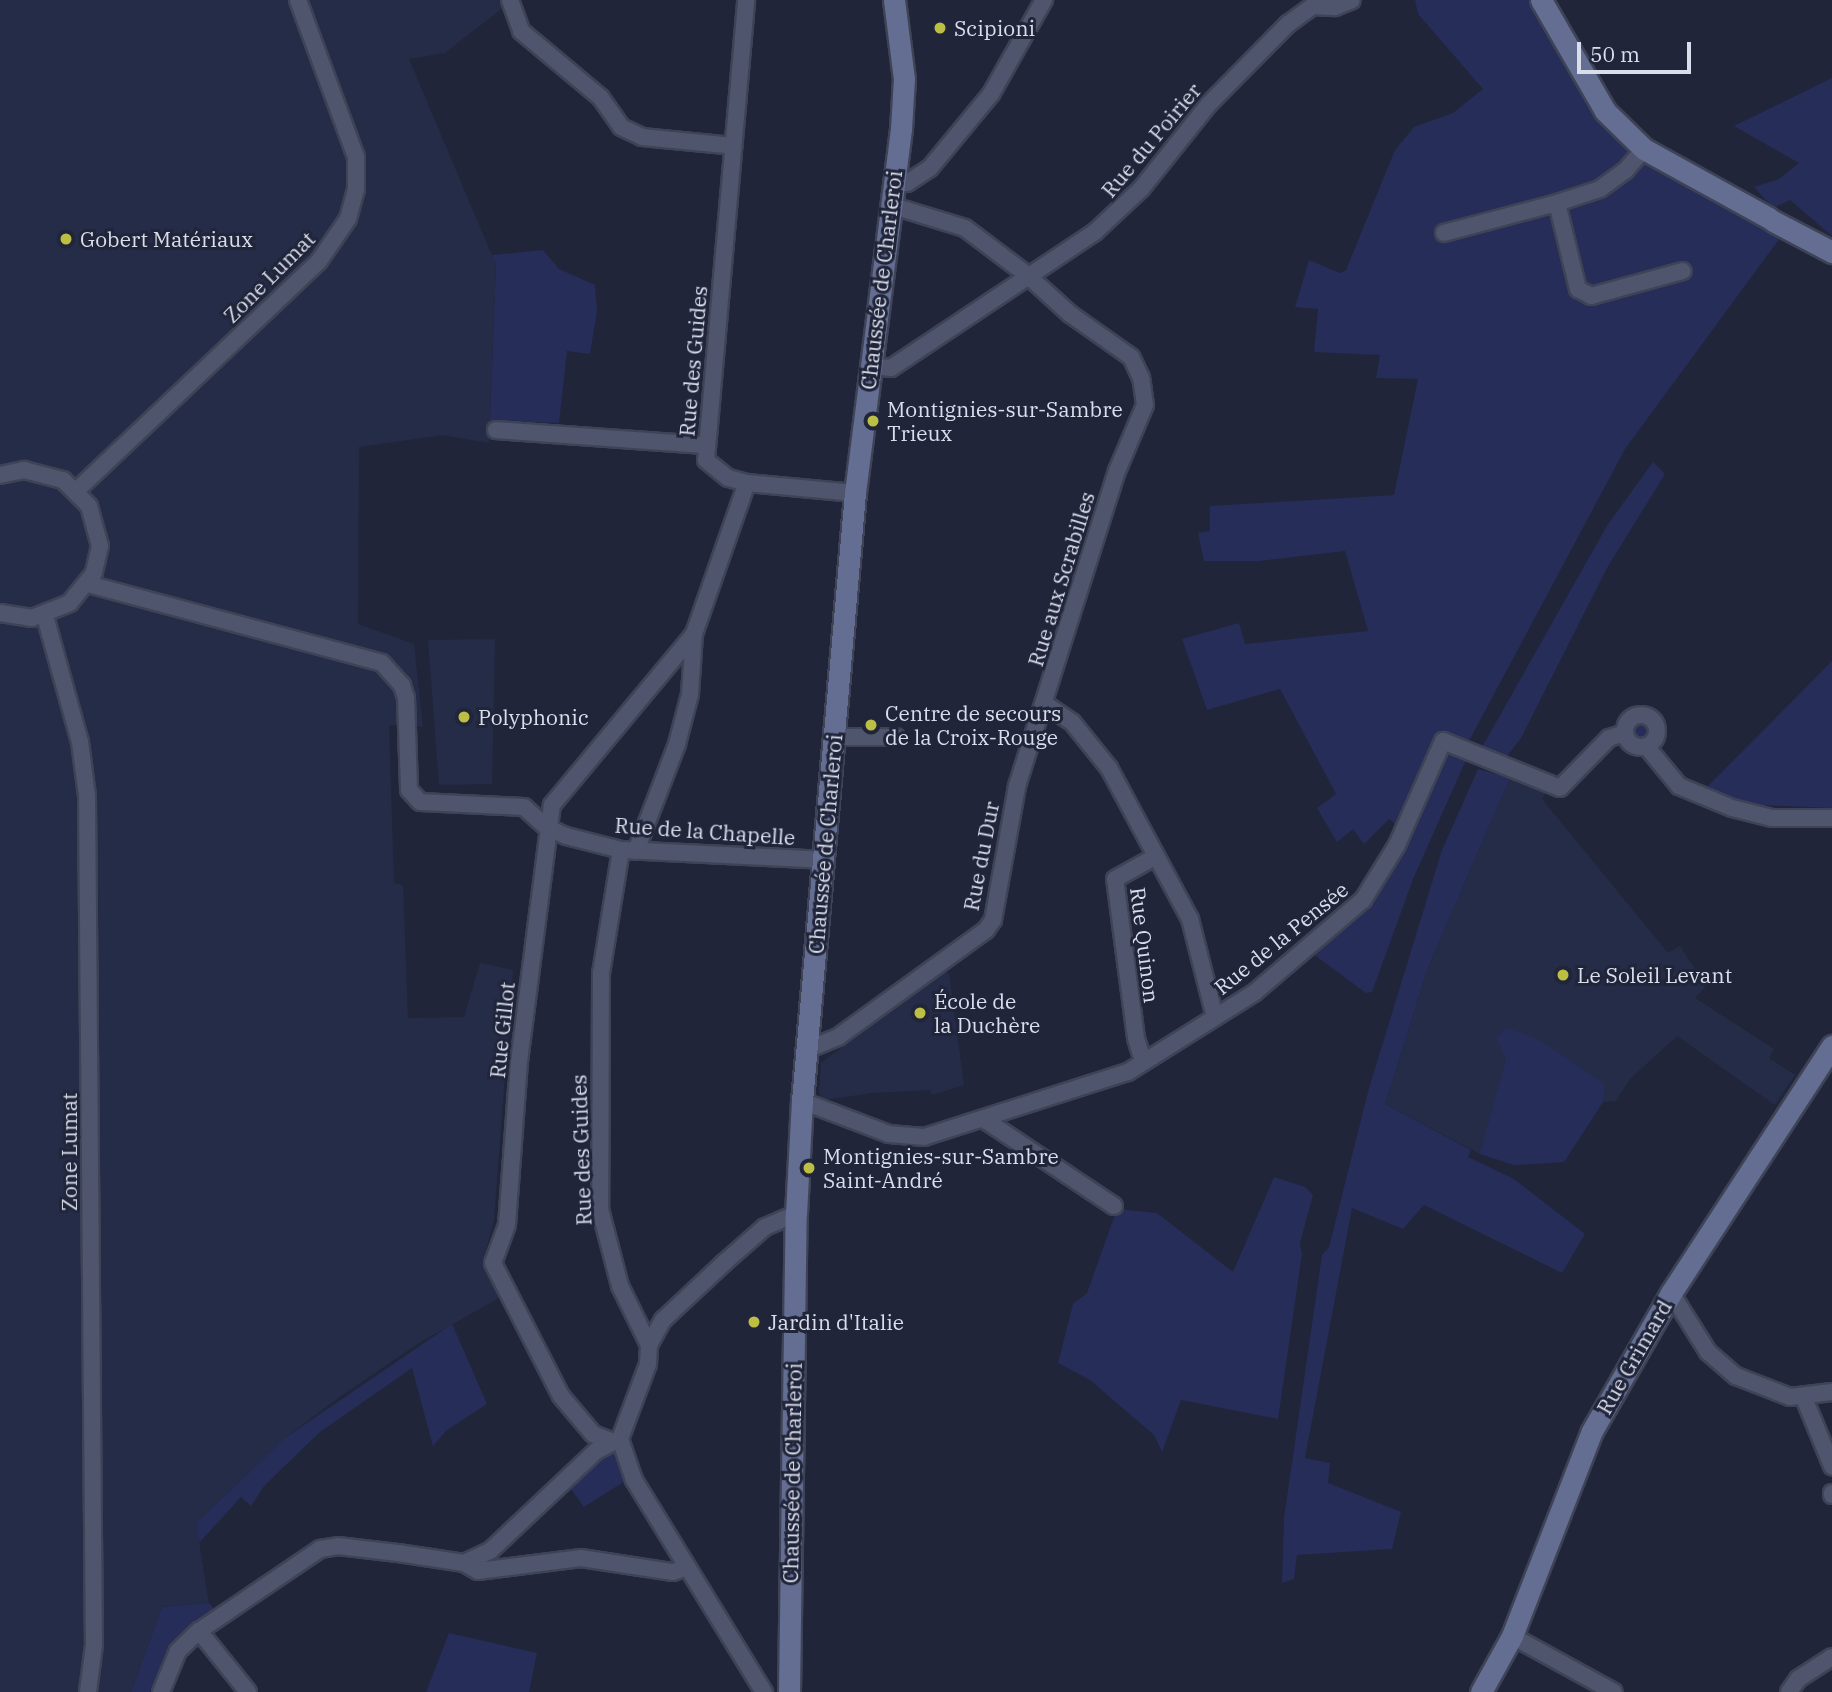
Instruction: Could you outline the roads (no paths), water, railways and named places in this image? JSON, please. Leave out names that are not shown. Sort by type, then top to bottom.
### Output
[{"type":"main road","name":"Chaussée de Charleroi","points":[[789,1692],[796,1214],[802,1101],[855,493],[904,79],[894,0]]},
{"type":"main road","points":[[1541,0],[1605,111],[1644,149],[1832,252]]},
{"type":"main road","name":"Rue Grimard","points":[[1481,1692],[1511,1636],[1592,1431],[1671,1293],[1829,1058]]},
{"type":"street","name":"Zone Lumat","points":[[77,490],[319,261],[348,219],[356,189],[356,157],[298,0]]},
{"type":"street","points":[[510,0],[522,31],[601,98],[621,127],[642,137],[733,146]]},
{"type":"street","name":"Rue des Guides","points":[[649,1345],[620,1286],[600,1209],[601,974],[629,851],[677,744],[690,694],[694,634],[747,483],[728,478],[706,460],[746,0]]},
{"type":"street","points":[[892,195],[930,168],[991,94],[1044,0]]},
{"type":"street","name":"Rue du Poirier","points":[[869,366],[891,369],[1026,274],[1095,232],[1120,211],[1248,62],[1312,3],[1335,6],[1352,0]]},
{"type":"street","points":[[1444,233],[1600,189],[1626,170],[1644,149]]},
{"type":"street","name":"Rue aux Scrabilles","points":[[892,195],[965,228],[1026,274],[1070,314],[1130,357],[1141,378],[1145,405],[1117,471],[1045,704]]},
{"type":"street","points":[[1557,203],[1581,294],[1599,295],[1683,271]]},
{"type":"street","points":[[496,430],[706,444]]},
{"type":"street","points":[[0,475],[24,470],[46,473],[77,490],[98,525],[98,560],[88,584],[71,603],[45,616],[0,613]]},
{"type":"street","points":[[747,483],[855,493]]},
{"type":"street","name":"Rue de la Chapelle","points":[[88,584],[368,656],[392,671],[402,685],[408,729],[409,790],[419,802],[524,807],[546,827],[629,851],[824,860]]},
{"type":"street","name":"Zone Lumat","points":[[45,616],[79,742],[87,796],[94,1645],[88,1692]]},
{"type":"street","name":"Rue Gillot","points":[[615,1440],[593,1434],[561,1396],[493,1263],[507,1225],[519,1062],[546,827],[552,805],[694,634]]},
{"type":"street","points":[[802,1101],[889,1134],[924,1137],[1098,1085],[1215,1017],[1190,919],[1109,768],[1072,722],[1045,704]]},
{"type":"street","name":"Rue du Dur","points":[[806,1050],[838,1037],[986,930],[993,919],[1017,786],[1045,704]]},
{"type":"street","name":"Rue de la Pensée","points":[[1215,1017],[1254,993],[1374,888],[1443,741],[1560,788],[1609,738],[1625,733],[1632,717],[1648,716],[1657,729],[1654,740],[1646,746]]},
{"type":"street","points":[[1625,733],[1631,744],[1646,746],[1661,770],[1679,786],[1732,808],[1772,818],[1832,818]]},
{"type":"street","points":[[835,737],[896,737]]},
{"type":"street","name":"Rue Quinon","points":[[1143,1060],[1136,1038],[1115,880],[1155,857]]},
{"type":"street","points":[[985,1120],[1114,1206]]},
{"type":"street","points":[[464,1563],[490,1551],[615,1440],[648,1364],[649,1345],[663,1320],[765,1227],[796,1214]]},
{"type":"street","points":[[1671,1293],[1692,1331],[1721,1365],[1755,1385],[1804,1398],[1832,1392]]},
{"type":"street","points":[[1804,1398],[1832,1466]]},
{"type":"street","points":[[615,1440],[634,1480],[685,1568],[764,1692]]},
{"type":"street","points":[[161,1692],[178,1651],[199,1631],[320,1549],[338,1546],[464,1563],[478,1571],[581,1558],[673,1572],[685,1568]]},
{"type":"street","points":[[199,1631],[248,1692]]},
{"type":"street","points":[[1511,1636],[1614,1692]]},
{"type":"street","points":[[1788,1692],[1798,1679],[1832,1657]]},
{"type":"place","name":"Scipioni","points":[[940,28]]},
{"type":"place","name":"Gobert Matériaux","points":[[66,239]]},
{"type":"place","name":"Montignies-sur-Sambre Trieux","points":[[873,421]]},
{"type":"place","name":"Polyphonic","points":[[464,717]]},
{"type":"place","name":"Centre de secours de la Croix-Rouge","points":[[871,725]]},
{"type":"place","name":"Le Soleil Levant","points":[[1563,975]]},
{"type":"place","name":"École de la Duchère","points":[[920,1013]]},
{"type":"place","name":"Montignies-sur-Sambre Saint-André","points":[[809,1168]]},
{"type":"place","name":"Jardin d'Italie","points":[[754,1322]]}]
